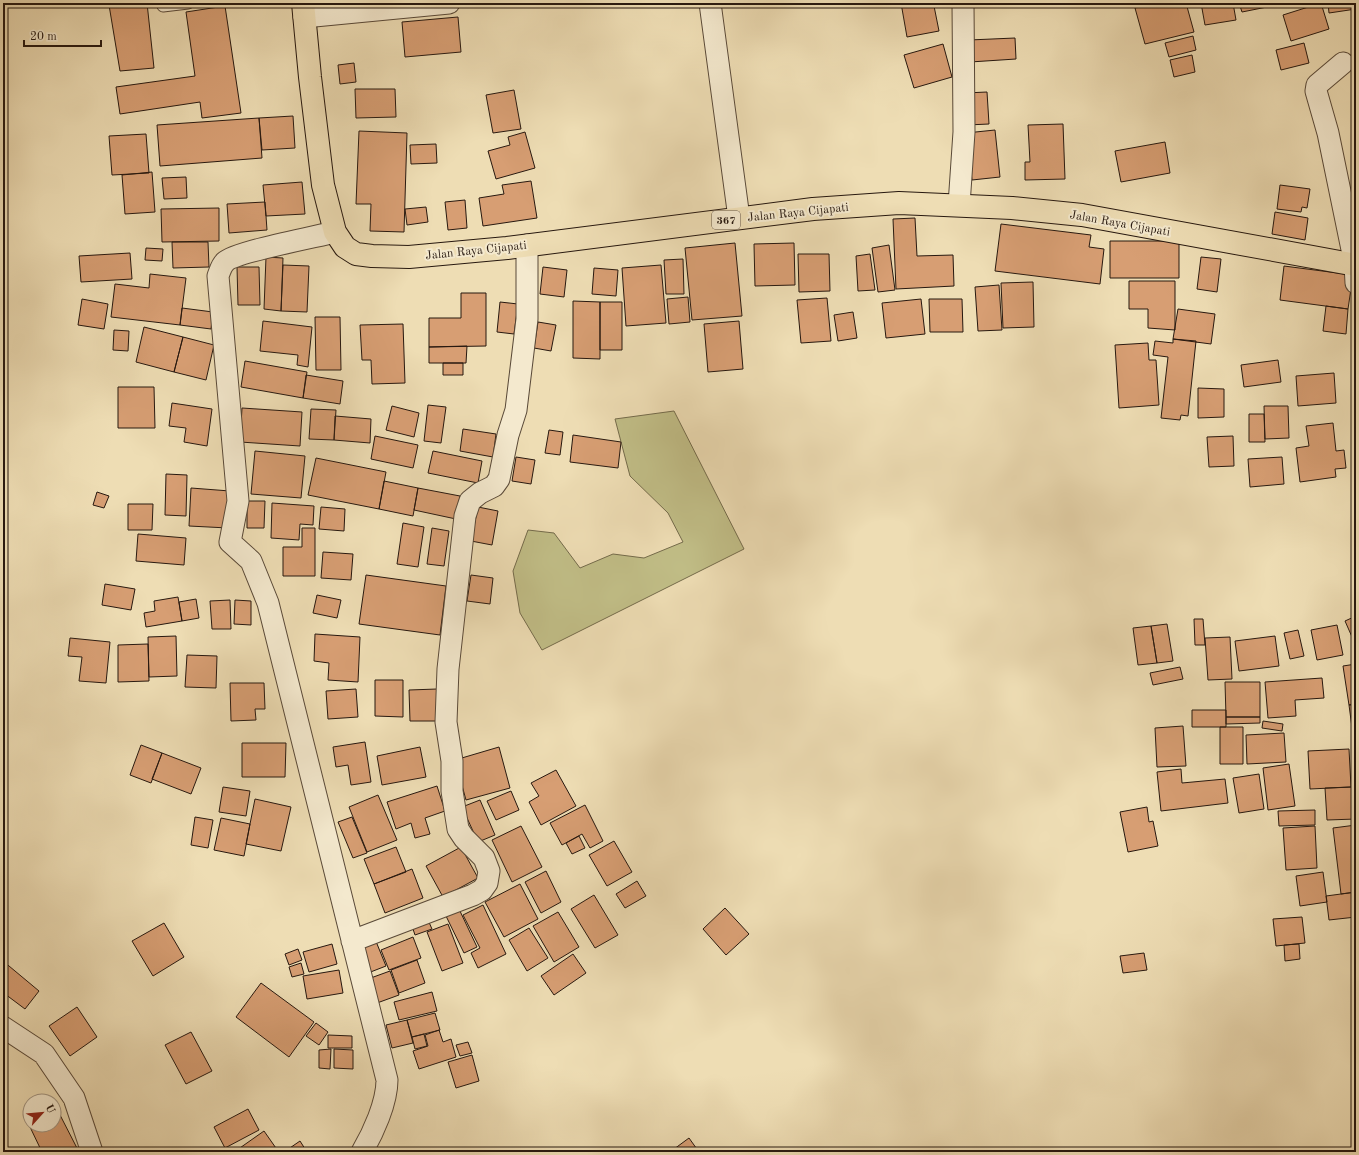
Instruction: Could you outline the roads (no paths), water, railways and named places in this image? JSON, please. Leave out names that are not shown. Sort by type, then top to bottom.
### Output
[{"type":"main road","name":"Jalan Raya Cijapati","points":[[304,10],[311,91],[323,185],[335,232],[345,247],[356,254],[409,257],[527,245],[812,209],[899,203],[1012,208],[1082,215],[1356,271]]},
{"type":"street","points":[[304,10],[449,3]]},
{"type":"street","points":[[710,3],[739,218]]},
{"type":"street","points":[[959,205],[964,132],[964,3]]},
{"type":"street","points":[[1343,63],[1317,85],[1316,91],[1328,133],[1356,271]]},
{"type":"street","points":[[335,232],[245,253],[226,261],[221,267],[218,276],[238,501],[230,542],[251,561],[268,603],[387,1080],[387,1091],[379,1114],[362,1152]]},
{"type":"street","points":[[352,941],[473,895],[482,890],[487,883],[489,871],[484,858],[464,838],[458,829],[452,791],[452,761],[446,722],[448,669],[465,516],[470,501],[480,493],[494,486],[499,479],[508,435],[516,410],[527,319],[527,245]]},
{"type":"street","points":[[3,1027],[44,1054],[74,1098],[92,1152]]},
{"type":"lane","points":[[163,6],[188,3]]}]
